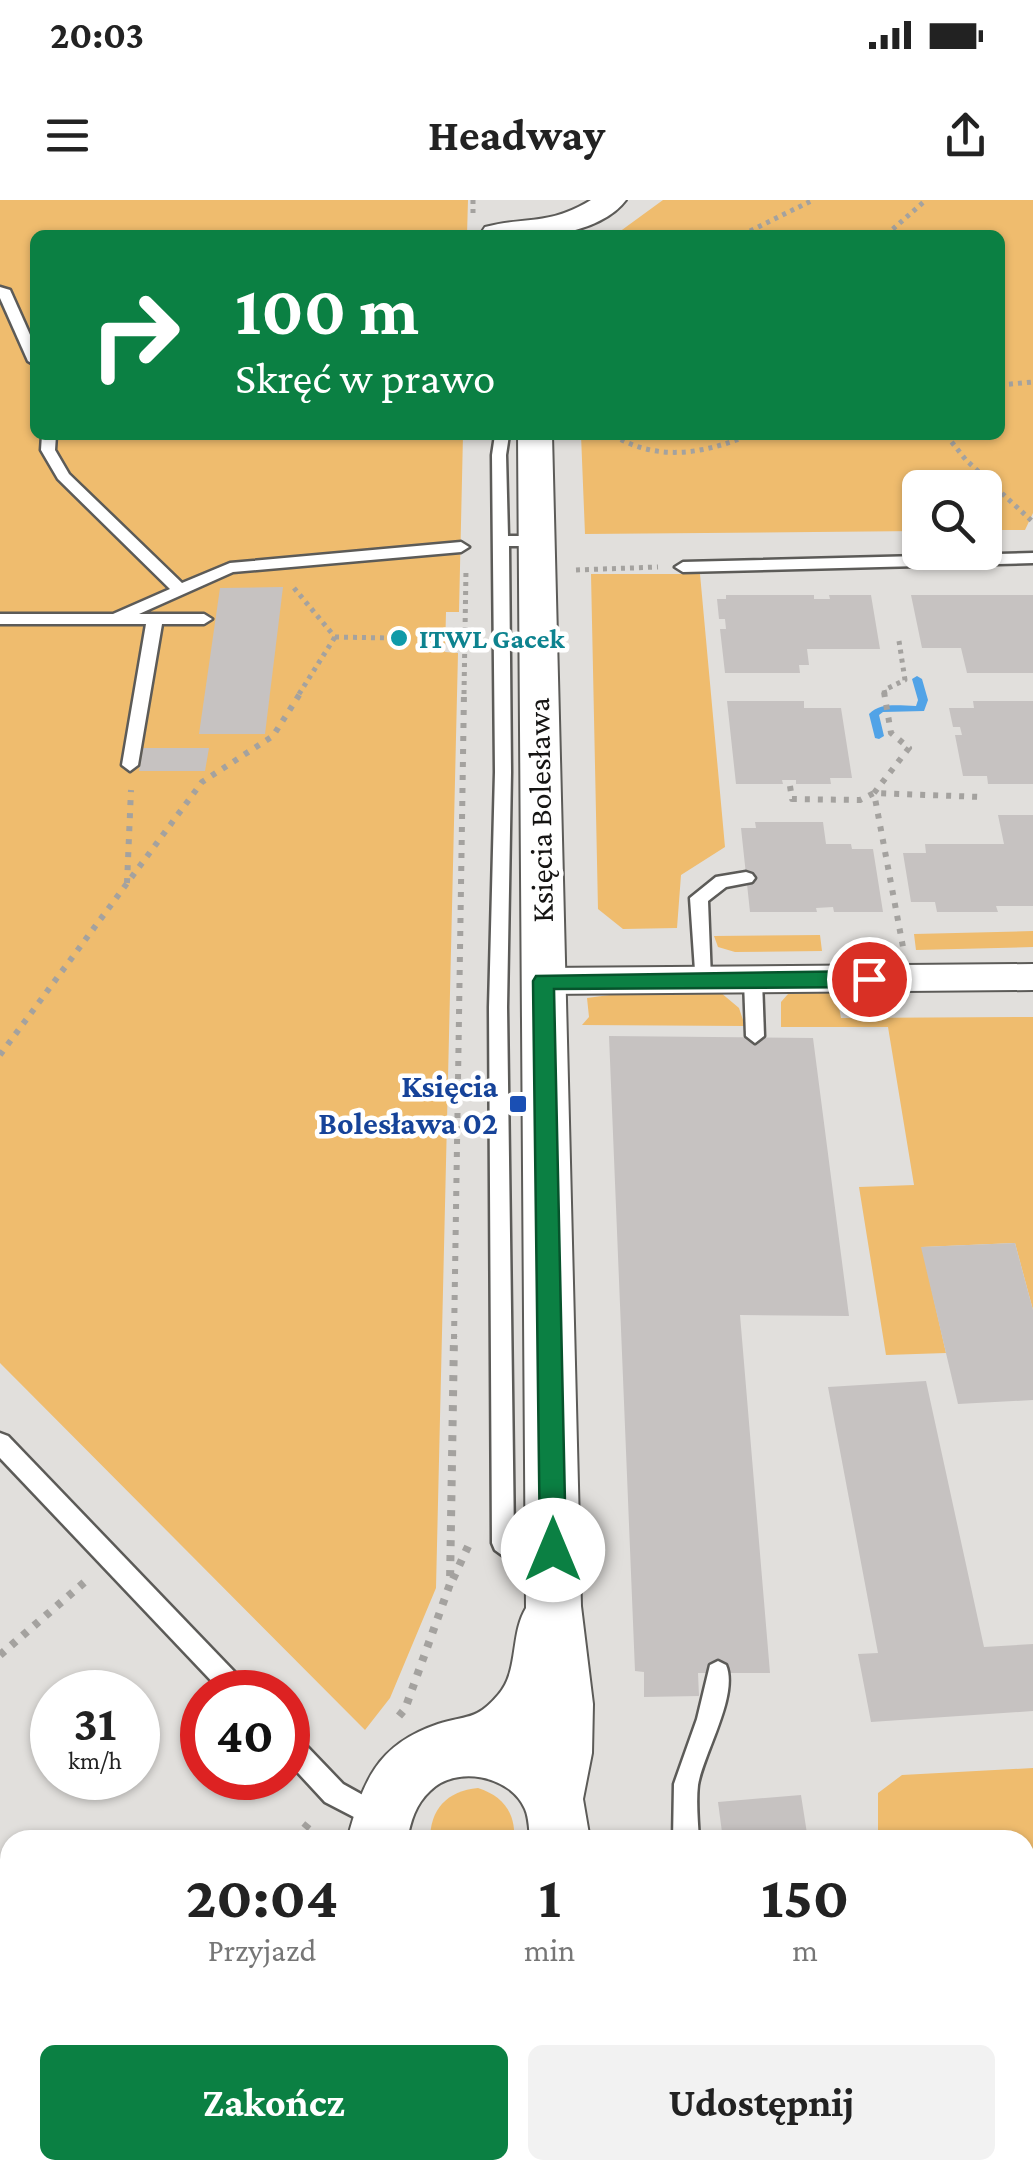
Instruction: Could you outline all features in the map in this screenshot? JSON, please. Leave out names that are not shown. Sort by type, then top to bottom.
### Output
[{"type":"street","points":[[496,230],[499,200]]},
{"type":"street","points":[[528,200],[529,230]]},
{"type":"street","points":[[546,230],[576,223],[611,200]]},
{"type":"street","name":"Księcia Bolesława","points":[[534,440],[518,541],[543,981],[553,1594],[565,1681],[556,1820]]},
{"type":"street","points":[[543,981],[1033,977]]},
{"type":"street","name":"Księcia Bolesława","points":[[486,1746],[523,1711],[553,1594]]},
{"type":"street","points":[[363,1817],[419,1760],[451,1747],[486,1746],[525,1766],[556,1820]]},
{"type":"lane","points":[[3,290],[30,349]]},
{"type":"lane","points":[[49,440],[48,450],[63,476],[179,590]]},
{"type":"lane","points":[[501,440],[498,455],[518,541],[504,772],[498,1007],[502,1542],[553,1594]]},
{"type":"lane","points":[[119,617],[230,568],[464,554]]},
{"type":"lane","points":[[683,567],[1033,558]]},
{"type":"lane","points":[[130,765],[155,618]]},
{"type":"lane","points":[[0,619],[204,618]]},
{"type":"lane","points":[[702,980],[699,898],[722,881],[746,878]]},
{"type":"lane","points":[[753,980],[755,1036]]},
{"type":"lane","points":[[0,1443],[217,1670]]},
{"type":"lane","points":[[686,1830],[686,1784],[709,1720],[718,1673]]},
{"type":"lane","points":[[310,1766],[363,1817]]},
{"type":"path","points":[[752,230],[814,200]]},
{"type":"path","points":[[892,230],[926,200]]},
{"type":"path","points":[[1005,385],[1033,382]]},
{"type":"path","points":[[622,440],[647,454],[689,452],[731,440]]},
{"type":"path","points":[[950,440],[1033,522]]},
{"type":"path","points":[[393,1723],[404,1709],[450,1584],[464,554]]},
{"type":"path","points":[[275,564],[334,637]]},
{"type":"path","points":[[578,568],[683,567]]},
{"type":"path","points":[[334,637],[390,638]]},
{"type":"path","points":[[0,1055],[202,782],[272,736],[334,637]]},
{"type":"path","points":[[900,642],[905,680],[884,690],[891,733],[909,748],[874,794],[908,978]]},
{"type":"path","points":[[127,883],[130,765]]},
{"type":"path","points":[[790,786],[792,799],[860,800],[874,794],[982,797]]},
{"type":"path","points":[[0,1656],[111,1560]]},
{"type":"path","points":[[325,1830],[363,1817]]},
{"type":"shaded area","points":[[0,200],[468,200],[467,230],[30,230],[30,440],[463,440],[459,612],[446,612],[445,652],[458,653],[436,1588],[390,1698],[365,1730],[310,1675],[310,1670],[305,1670],[0,1363]]},
{"type":"shaded area","points":[[663,200],[1033,200],[1033,513],[1025,530],[1002,530],[1002,470],[902,470],[902,531],[585,534],[581,440],[1005,440],[1005,230],[622,230]]},
{"type":"shaded area","points":[[591,574],[700,574],[725,847],[681,875],[677,928],[623,929],[598,909]]},
{"type":"shaded area","points":[[1033,931],[1033,947],[916,950],[914,934]]},
{"type":"shaded area","points":[[820,935],[822,951],[735,952],[718,947],[714,936]]},
{"type":"shaded area","points":[[836,991],[841,1018],[1033,1017],[1033,1310],[1015,1243],[922,1247],[946,1353],[886,1355],[859,1187],[914,1185],[888,1027],[781,1027],[781,1002],[788,994]]},
{"type":"shaded area","points":[[632,992],[720,992],[739,1008],[745,1026],[582,1025],[589,1017],[587,998]]},
{"type":"shaded area","points":[[1033,1768],[1033,1830],[878,1830],[878,1793],[902,1775]]},
{"type":"shaded area","points":[[478,1788],[494,1796],[506,1807],[513,1830],[431,1830],[442,1804]]},
{"type":"building","points":[[283,587],[265,734],[199,734],[220,588]]},
{"type":"building","points":[[726,595],[814,595],[814,599],[830,599],[829,595],[871,595],[880,649],[807,649],[809,665],[799,665],[800,673],[725,673],[720,629],[726,629],[725,619],[719,619],[717,599],[726,599]]},
{"type":"building","points":[[911,595],[1033,595],[1033,673],[967,673],[961,648],[922,648]]},
{"type":"building","points":[[727,701],[804,701],[804,708],[841,708],[852,778],[830,778],[831,784],[782,780],[783,784],[736,784]]},
{"type":"building","points":[[973,701],[1033,701],[1033,784],[988,784],[987,776],[963,776],[955,735],[962,735],[960,727],[953,727],[949,708],[974,708]]},
{"type":"building","points":[[143,748],[209,748],[205,771],[139,771]]},
{"type":"building","points":[[998,815],[1033,815],[1033,906],[996,906],[998,912],[937,912],[935,902],[911,902],[903,853],[926,853],[925,844],[1004,844]]},
{"type":"building","points":[[755,822],[823,822],[826,844],[873,849],[883,912],[834,912],[833,907],[816,908],[817,912],[750,912],[741,828],[756,828]]},
{"type":"building","points":[[609,1036],[813,1038],[849,1316],[740,1315],[770,1673],[698,1673],[699,1696],[644,1697],[644,1672],[635,1671]]},
{"type":"building","points":[[1015,1243],[1033,1310],[1033,1400],[958,1404],[921,1247]]},
{"type":"building","points":[[926,1381],[984,1647],[1033,1644],[1033,1711],[871,1722],[858,1654],[878,1653],[828,1387]]},
{"type":"building","points":[[801,1795],[806,1830],[722,1830],[718,1802]]},
{"type":"waterway","points":[[879,736],[874,714],[881,709],[920,709],[923,700],[917,679]]},
{"type":"place","name":"ITWL Gacek","points":[[399,638]]},
{"type":"place","name":"Księcia Bolesława 02","points":[[518,1104]]},
{"type":"route","points":[[553,1550],[543,981],[869,979]]}]
